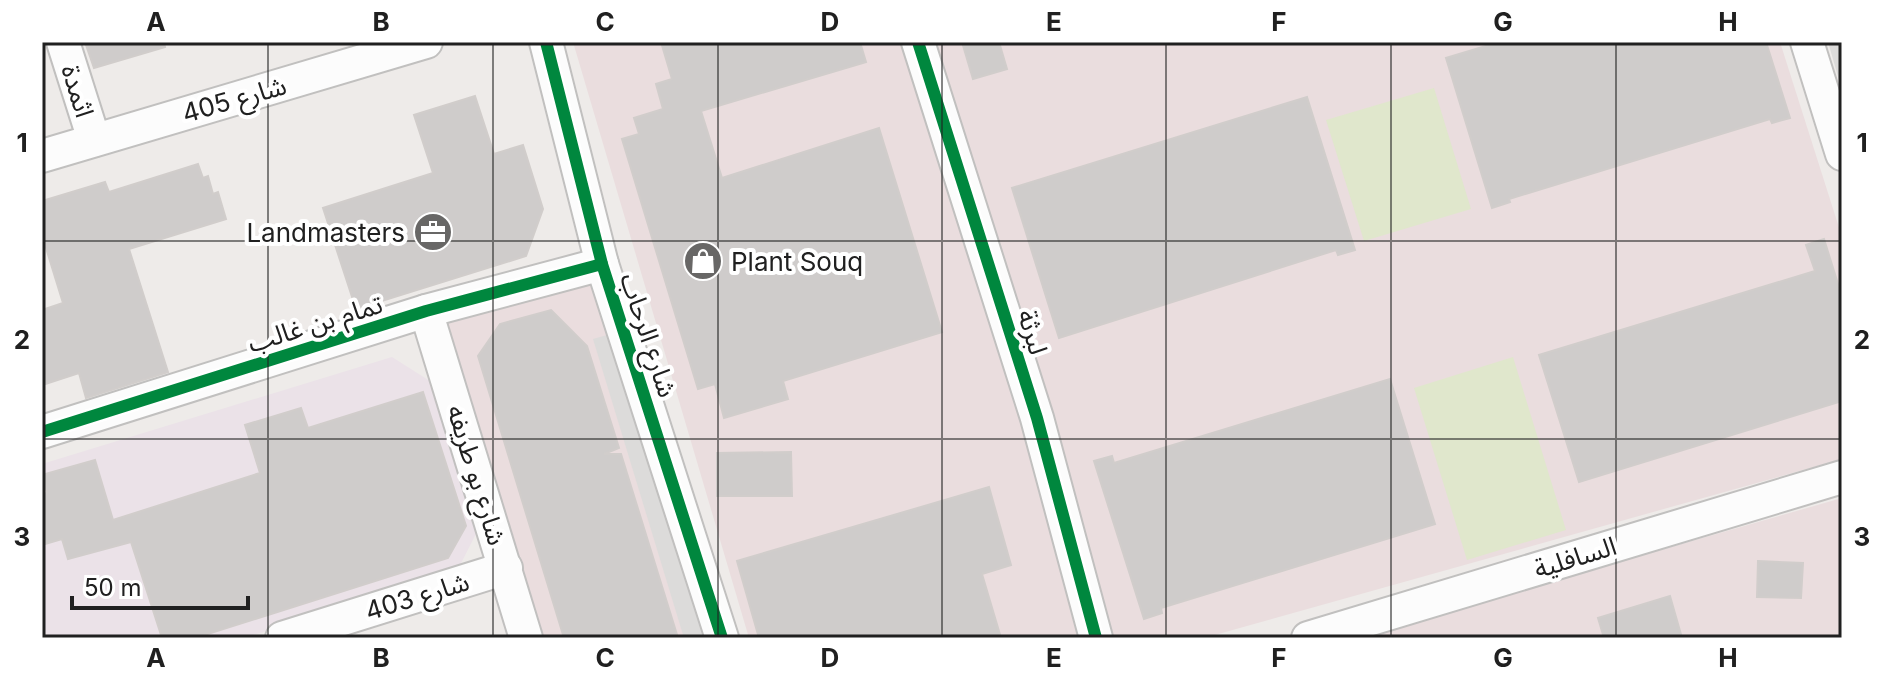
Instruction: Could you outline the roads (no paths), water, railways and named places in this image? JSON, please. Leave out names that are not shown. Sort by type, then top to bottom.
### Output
[{"type":"street","name":"اثمدة","points":[[63,42],[94,140]]},
{"type":"street","name":"شارع 405","points":[[42,156],[356,52],[426,42]]},
{"type":"street","name":"شارع الرحاب","points":[[546,42],[602,264],[722,638]]},
{"type":"street","name":"لبرثة","points":[[918,42],[1037,418],[1096,638]]},
{"type":"street","points":[[1807,42],[1842,154]]},
{"type":"street","name":"تمام بن غالب","points":[[42,432],[426,311],[602,264]]},
{"type":"street","name":"شارع بو طريفه","points":[[426,311],[526,638]]},
{"type":"street","name":"السافلية","points":[[1308,638],[1842,477]]},
{"type":"street","name":"شارع 403","points":[[282,638],[506,568]]},
{"type":"place","name":"Landmasters","points":[[433,232]]},
{"type":"place","name":"Plant Souq","points":[[703,261]]}]
